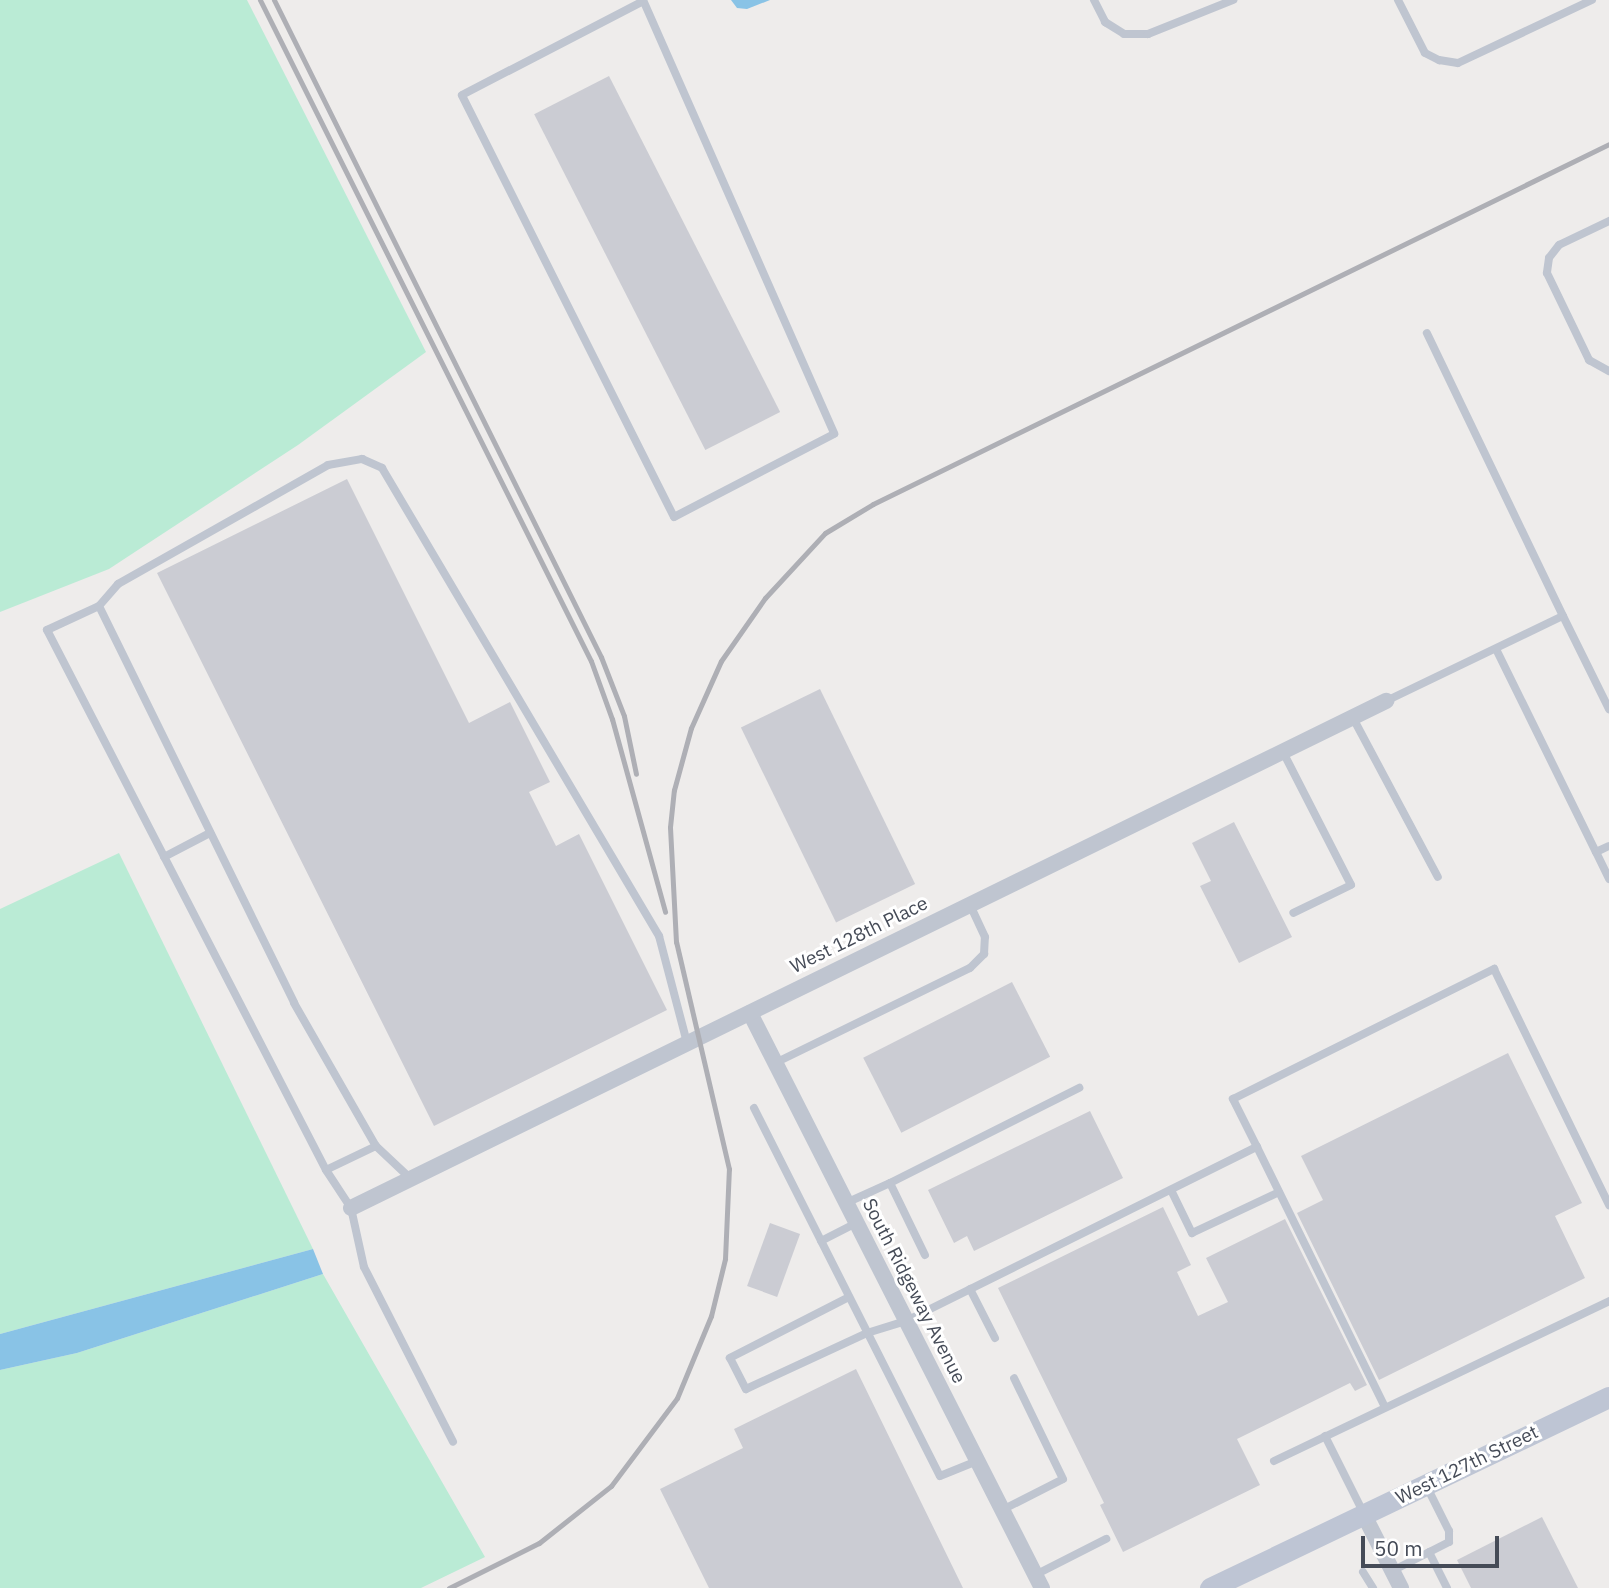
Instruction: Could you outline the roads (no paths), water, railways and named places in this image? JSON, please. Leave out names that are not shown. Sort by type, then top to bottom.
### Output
[{"type":"main road","name":"West 127th Street","points":[[1210,1588],[1609,1397]]},
{"type":"street","name":"West 128th Place","points":[[351,1208],[1386,701]]},
{"type":"street","name":"South Ridgeway Avenue","points":[[750,1013],[1038,1582]]},
{"type":"street","points":[[1364,1515],[1401,1588]]},
{"type":"lane","points":[[1094,0],[1105,22],[1125,34],[1148,34],[1233,0]]},
{"type":"lane","points":[[1398,0],[1425,53],[1438,60],[1458,63],[1592,0]]},
{"type":"lane","points":[[643,1],[834,434],[674,517],[462,95],[643,1]]},
{"type":"lane","points":[[1609,221],[1559,245],[1549,258],[1547,273],[1589,360],[1609,371]]},
{"type":"lane","points":[[1427,333],[1609,709]]},
{"type":"lane","points":[[453,1442],[364,1267],[351,1208],[326,1170],[47,630],[99,606],[118,584],[328,465],[362,459],[382,468],[659,936],[687,1043]]},
{"type":"lane","points":[[99,606],[294,1003],[376,1146],[411,1179]]},
{"type":"lane","points":[[1386,701],[1563,616]]},
{"type":"lane","points":[[1496,649],[1609,879]]},
{"type":"lane","points":[[1353,718],[1438,877]]},
{"type":"lane","points":[[1283,752],[1351,885],[1293,913]]},
{"type":"lane","points":[[164,857],[210,833]]},
{"type":"lane","points":[[1596,852],[1609,846]]},
{"type":"lane","points":[[775,1063],[971,968],[984,954],[985,937],[970,905]]},
{"type":"lane","points":[[1385,1407],[1233,1099],[1494,969],[1609,1205]]},
{"type":"lane","points":[[846,1203],[1079,1088]]},
{"type":"lane","points":[[754,1108],[940,1476],[977,1461]]},
{"type":"lane","points":[[326,1170],[376,1146]]},
{"type":"lane","points":[[849,1297],[730,1358],[746,1389],[867,1333],[906,1321],[1257,1147]]},
{"type":"lane","points":[[890,1183],[925,1255]]},
{"type":"lane","points":[[1171,1190],[1192,1233],[1279,1192]]},
{"type":"lane","points":[[821,1241],[856,1223]]},
{"type":"lane","points":[[970,1289],[995,1338]]},
{"type":"lane","points":[[1274,1461],[1609,1301]]},
{"type":"lane","points":[[1002,1510],[1063,1479],[1014,1378]]},
{"type":"lane","points":[[1325,1436],[1364,1515]]},
{"type":"lane","points":[[1392,1571],[1448,1542],[1449,1531],[1426,1485]]},
{"type":"lane","points":[[1038,1582],[1105,1539]]},
{"type":"lane","points":[[1429,1552],[1447,1588]]},
{"type":"lane","points":[[1363,1572],[1373,1588]]},
{"type":"water","points":[[731,0],[770,0],[747,9],[737,8]]},
{"type":"water","points":[[313,1249],[323,1274],[77,1353],[0,1370],[0,1334]]},
{"type":"railway","points":[[260,0],[591,661],[612,719],[665,912]]},
{"type":"railway","points":[[274,0],[601,657],[624,716],[636,774]]},
{"type":"railway","points":[[449,1588],[539,1543],[611,1486],[677,1398],[711,1316],[725,1259],[729,1169],[676,942],[670,827],[674,790],[691,728],[721,661],[765,598],[825,533],[873,504],[1609,144]]}]
